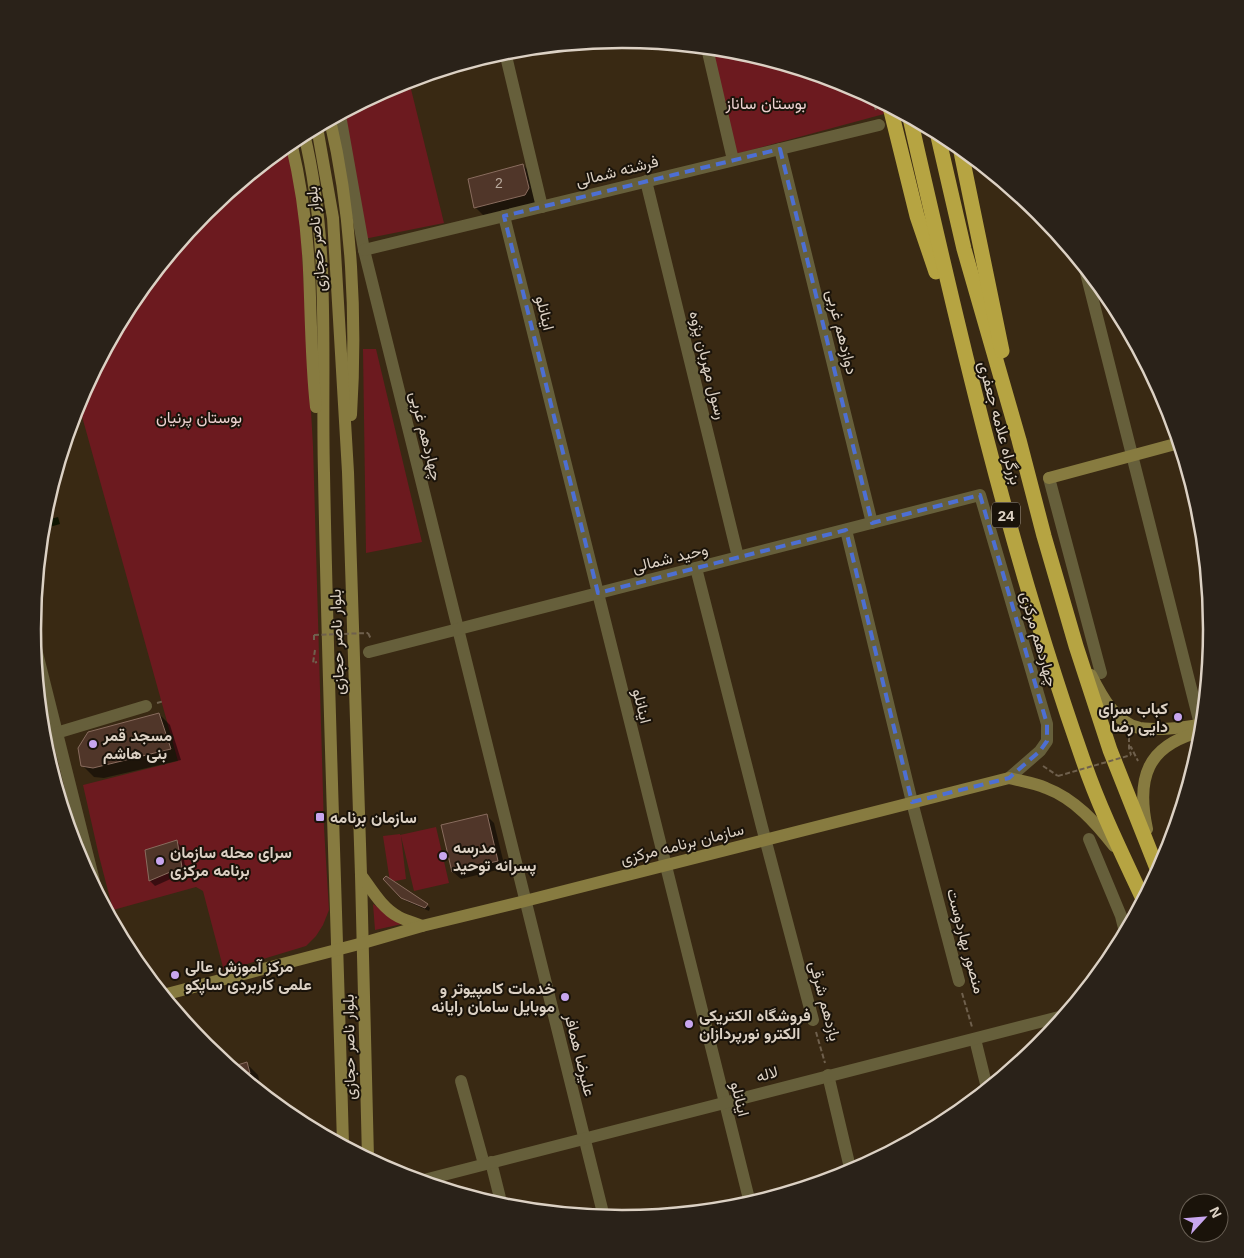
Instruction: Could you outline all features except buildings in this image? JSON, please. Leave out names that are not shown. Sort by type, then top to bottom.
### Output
[{"type":"highway","points":[[892,115],[917,216],[962,349]]},
{"type":"highway","name":"بزرگراه علامه جعفری","points":[[912,126],[962,349],[1007,517],[1050,663],[1084,762],[1140,892]]},
{"type":"highway","name":"بزرگراه علامه جعفری","points":[[939,143],[964,249],[1076,646],[1110,750],[1154,862]]},
{"type":"highway","points":[[962,158],[1019,440]]},
{"type":"main road","points":[[331,126],[350,246],[354,373],[348,472]]},
{"type":"main road","name":"بلوار ناصر حجازی","points":[[318,134],[333,218],[348,472],[368,1151]]},
{"type":"main road","name":"بلوار ناصر حجازی","points":[[305,142],[319,218],[322,300],[324,473],[342,1137]]},
{"type":"main road","points":[[292,151],[304,220],[309,270],[314,388],[324,473]]},
{"type":"main road","points":[[1049,478],[1173,445]]},
{"type":"main road","points":[[1076,646],[1099,692],[1117,715],[1129,724],[1140,728],[1160,729],[1194,727]]},
{"type":"main road","points":[[1155,861],[1143,812],[1143,787],[1149,766],[1157,753],[1194,731]]},
{"type":"main road","points":[[1009,778],[1046,788],[1071,802],[1104,832],[1125,859]]},
{"type":"main road","name":"سازمان برنامه مرکزی","points":[[170,993],[338,950],[422,926],[1009,778]]},
{"type":"main road","points":[[361,875],[390,911],[399,917],[422,926]]},
{"type":"street","points":[[709,55],[733,160]]},
{"type":"street","points":[[507,60],[542,207]]},
{"type":"street","name":"چهاردهم غربی","points":[[341,121],[364,250],[525,901]]},
{"type":"street","name":"فرشته شمالی","points":[[364,250],[879,125]]},
{"type":"street","name":"دوازدهم غربی","points":[[780,149],[872,523]]},
{"type":"street","name":"رسول مهربان پژوه","points":[[646,181],[738,557]]},
{"type":"street","name":"اینانلو","points":[[504,216],[748,1196]]},
{"type":"street","points":[[1088,283],[1197,711]]},
{"type":"street","points":[[1049,478],[1101,673]]},
{"type":"street","name":"وحید شمالی","points":[[369,652],[980,496]]},
{"type":"street","name":"چهاردهم مرکزی","points":[[980,496],[1047,724],[1046,741],[1040,751],[1009,778]]},
{"type":"street","name":"منصور بهاردوست","points":[[846,530],[912,802],[959,981]]},
{"type":"street","name":"یازدهم شرقی","points":[[696,568],[813,1020]]},
{"type":"street","points":[[44,682],[88,857]]},
{"type":"street","points":[[51,735],[146,706]]},
{"type":"street","points":[[1089,839],[1123,923]]},
{"type":"street","name":"علیرضا همافر","points":[[525,901],[602,1209]]},
{"type":"street","name":"لاله","points":[[432,1178],[1053,1019]]},
{"type":"street","points":[[975,1039],[986,1082]]},
{"type":"street","points":[[828,1075],[849,1164]]},
{"type":"street","points":[[461,1080],[499,1196]]},
{"type":"path","points":[[314,635],[368,633],[371,637]]},
{"type":"path","points":[[313,663],[315,650]]},
{"type":"path","points":[[1043,766],[1058,776],[1131,754],[1129,748],[1131,747],[1138,761],[1149,766]]},
{"type":"path","name":"منصور بهاردوست","points":[[959,981],[975,1039]]},
{"type":"path","name":"یازدهم شرقی","points":[[813,1020],[828,1075]]},
{"type":"highlighted area","points":[[780,149],[872,523],[980,495],[1047,724],[1047,741],[1040,751],[1009,778],[912,802],[846,530],[598,593],[504,216]]},
{"type":"green space","name":"بوستان ساناز","points":[[714,56],[772,68],[809,79],[844,92],[883,110],[884,114],[736,154]]},
{"type":"green space","points":[[411,88],[444,223],[364,239],[343,120]]},
{"type":"green space","name":"بوستان پرنیان","points":[[289,153],[300,216],[313,446],[324,828],[329,910],[316,936],[306,946],[224,971],[203,891],[196,887],[114,910],[99,856],[83,785],[178,761],[82,416],[101,372],[119,339],[161,275],[211,218],[239,192]]},
{"type":"green space","points":[[363,349],[376,349],[422,542],[366,553]]},
{"type":"green space","points":[[436,827],[449,883],[414,891],[401,836],[406,879],[390,882],[383,836],[400,835]]},
{"type":"green space","points":[[373,904],[402,924],[375,930]]},
{"type":"shaded area","points":[[58,517],[60,524],[50,527],[52,519]]},
{"type":"place","name":"کباب سرای دایی رضا","points":[[1178,717]]},
{"type":"place","name":"مسجد قمر بنی هاشم","points":[[93,744]]},
{"type":"place","name":"سازمان برنامه","points":[[320,817]]},
{"type":"place","name":"مدرسه پسرانه توحید","points":[[443,856]]},
{"type":"place","name":"سرای محله سازمان برنامه مرکزی","points":[[160,861]]},
{"type":"place","name":"مرکز آموزش عالی علمی کاربردی ساپکو","points":[[175,975]]},
{"type":"place","name":"خدمات کامپیوتر و موبایل سامان رایانه","points":[[565,997]]},
{"type":"place","name":"فروشگاه الکتریکی الکترو نورپردازان","points":[[689,1024]]}]
